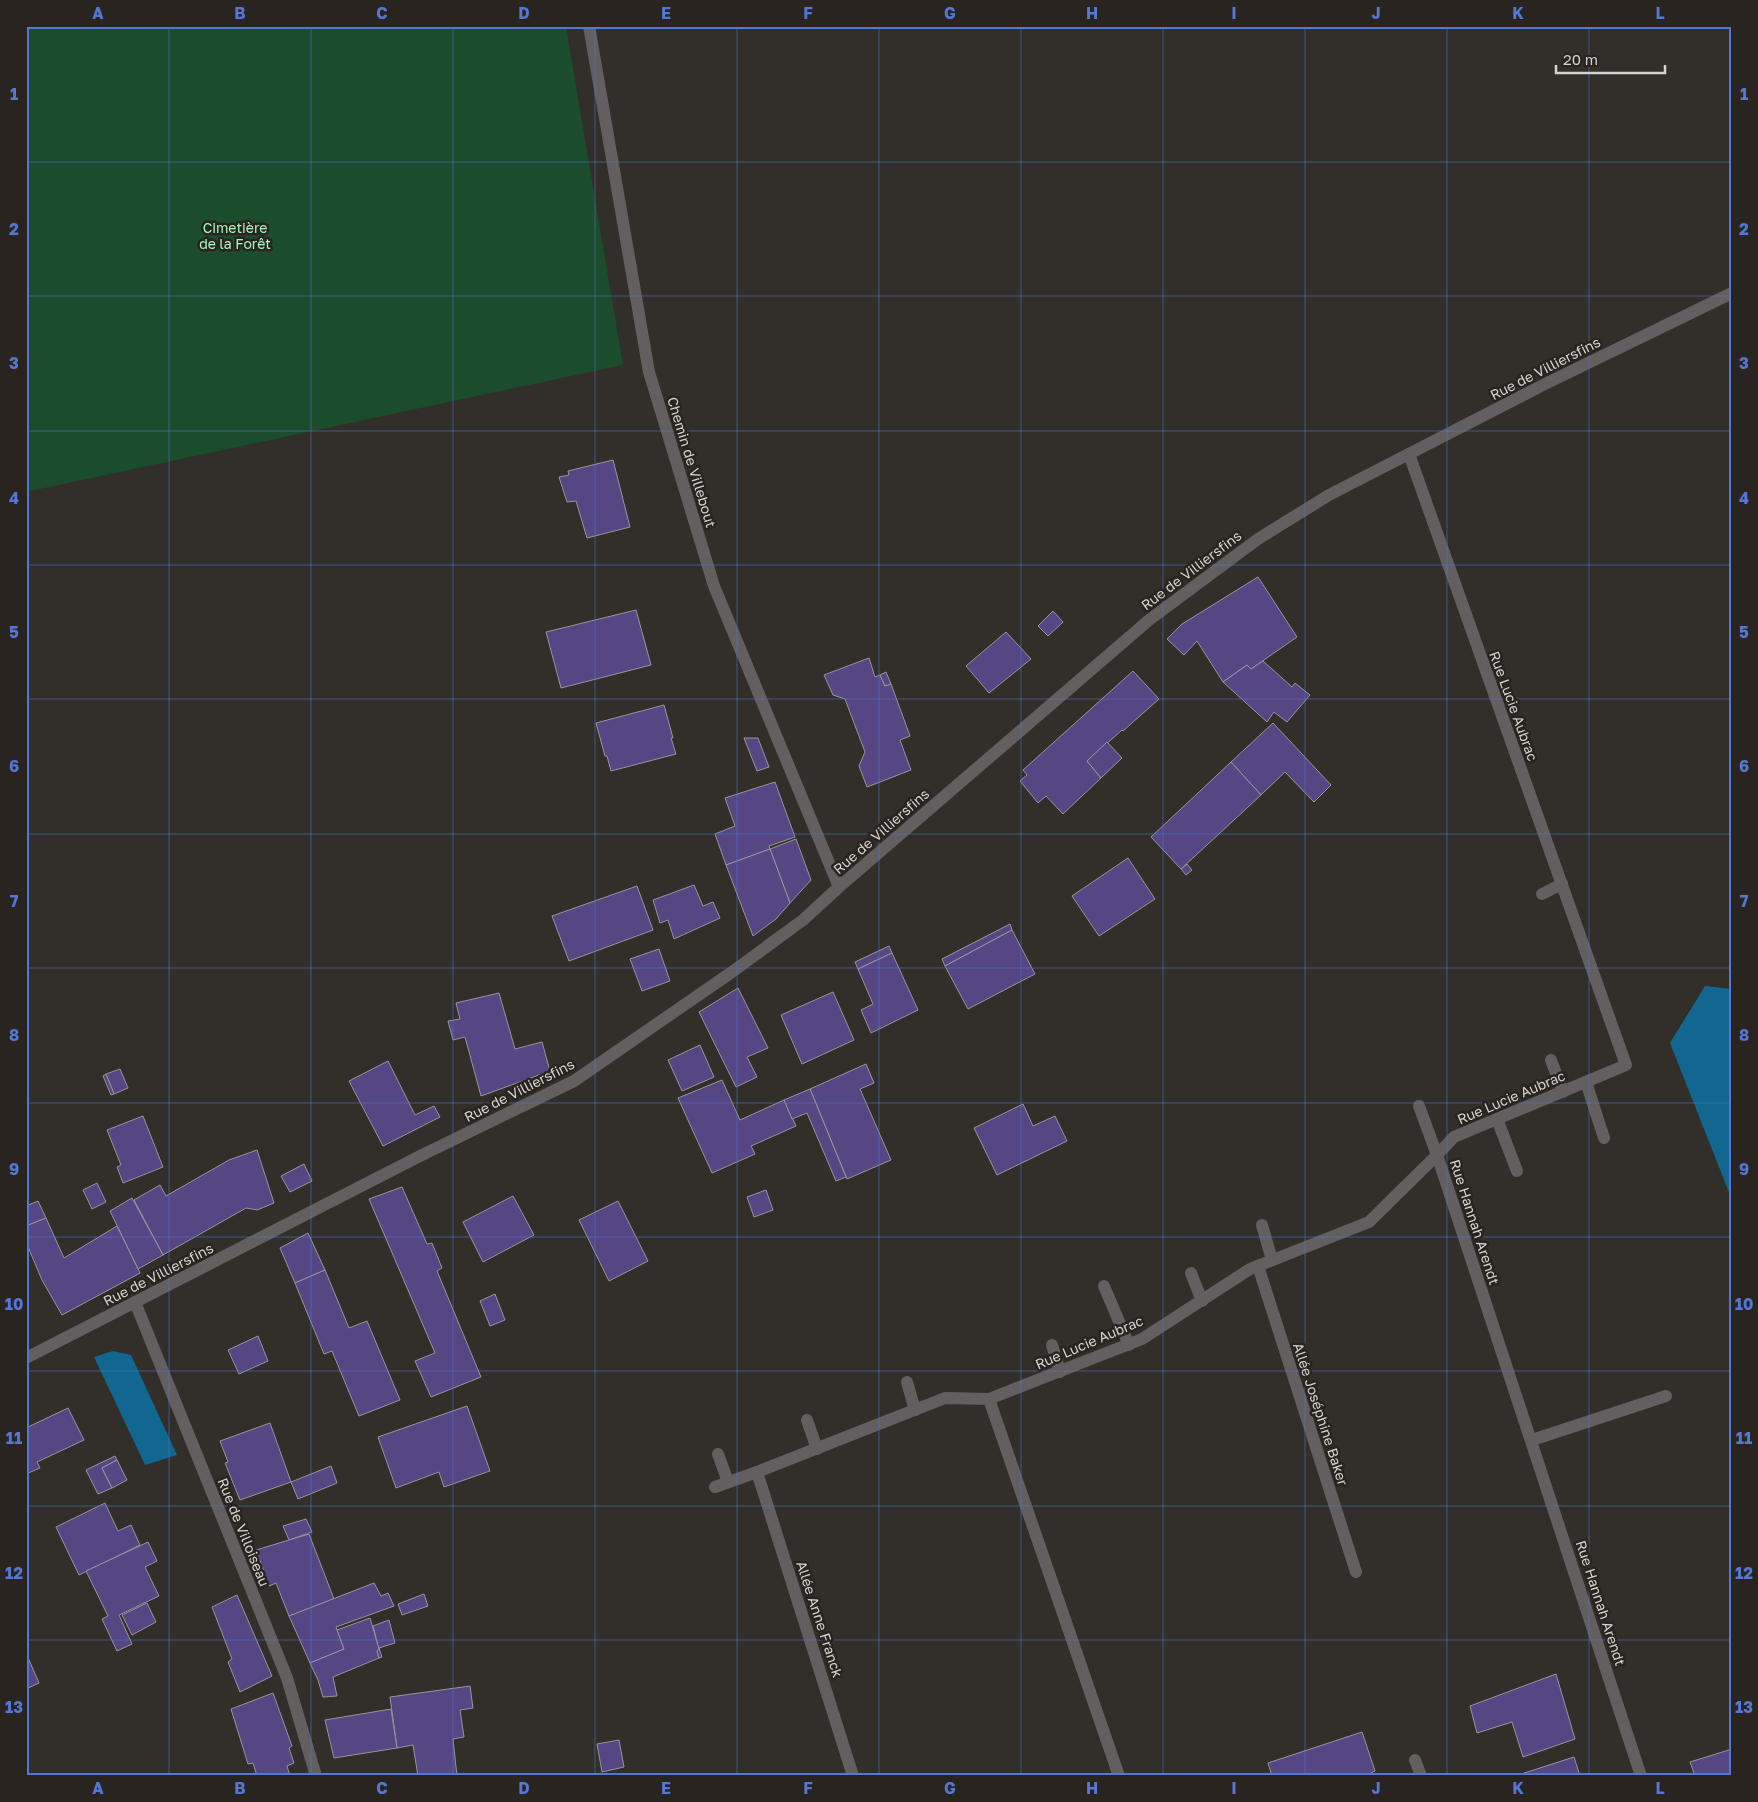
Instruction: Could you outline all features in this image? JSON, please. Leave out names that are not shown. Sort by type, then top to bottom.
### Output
[{"type":"street","name":"Chemin de Villebout","points":[[589,26],[649,372],[714,586],[839,887]]},
{"type":"street","name":"Rue de Villiersfins","points":[[26,1358],[420,1156],[574,1081],[732,972],[803,920],[1149,620],[1258,539],[1328,495],[1547,383],[1732,293]]},
{"type":"street","name":"Rue Lucie Aubrac","points":[[989,1399],[1142,1340],[1250,1269],[1369,1222],[1454,1137],[1626,1066],[1409,454]]},
{"type":"street","points":[[1542,894],[1562,884]]},
{"type":"street","points":[[1552,1060],[1563,1092]]},
{"type":"street","points":[[1586,1082],[1604,1138]]},
{"type":"street","name":"Rue Hannah Arendt","points":[[1419,1106],[1532,1440],[1641,1776]]},
{"type":"street","points":[[1497,1119],[1517,1171]]},
{"type":"street","points":[[1262,1225],[1272,1260]]},
{"type":"street","name":"Allée Joséphine Baker","points":[[1258,1266],[1356,1572]]},
{"type":"street","points":[[1191,1273],[1202,1300]]},
{"type":"street","points":[[1104,1286],[1129,1345]]},
{"type":"street","name":"Rue de Villoiseau","points":[[135,1302],[287,1678],[316,1776]]},
{"type":"street","points":[[1052,1345],[1060,1372]]},
{"type":"street","points":[[907,1382],[915,1410]]},
{"type":"street","points":[[1532,1440],[1666,1396]]},
{"type":"street","points":[[715,1487],[945,1398],[989,1399],[1119,1776]]},
{"type":"street","points":[[807,1420],[817,1449]]},
{"type":"street","points":[[718,1454],[728,1482]]},
{"type":"street","name":"Allée Anne Franck","points":[[757,1472],[853,1776]]},
{"type":"street","points":[[1415,1760],[1421,1776]]},
{"type":"green space","name":"Cimetière de la Forêt","points":[[26,26],[566,26],[623,365],[26,492]]},
{"type":"water","points":[[1705,986],[1732,989],[1732,1200],[1670,1043]]},
{"type":"water","points":[[113,1351],[131,1355],[177,1455],[145,1465],[94,1357]]},
{"type":"building","points":[[613,460],[630,527],[587,538],[576,501],[567,502],[559,477],[569,475],[568,471]]},
{"type":"building","points":[[1258,577],[1297,637],[1251,669],[1247,665],[1223,682],[1197,641],[1184,655],[1167,639],[1182,624]]},
{"type":"building","points":[[636,610],[651,665],[561,688],[546,632]]},
{"type":"building","points":[[1053,611],[1063,622],[1048,636],[1038,626]]},
{"type":"building","points":[[1006,632],[1031,659],[989,693],[966,666]]},
{"type":"building","points":[[869,658],[875,677],[880,675],[885,686],[891,684],[910,736],[900,740],[911,770],[867,787],[859,766],[865,752],[845,699],[833,695],[824,675]]},
{"type":"building","points":[[1263,661],[1292,687],[1295,683],[1310,695],[1287,722],[1274,712],[1267,722],[1223,682],[1247,665],[1251,669]]},
{"type":"building","points":[[1133,671],[1159,699],[1087,761],[1101,778],[1063,814],[1046,796],[1038,803],[1020,781],[1027,775],[1023,770]]},
{"type":"building","points":[[886,672],[891,684],[885,686],[880,675]]},
{"type":"building","points":[[664,705],[676,754],[611,771],[596,723]]},
{"type":"building","points":[[1273,723],[1331,785],[1314,802],[1285,772],[1261,795],[1231,762]]},
{"type":"building","points":[[744,738],[758,738],[769,767],[757,771]]},
{"type":"building","points":[[1107,742],[1122,758],[1101,778],[1087,761]]},
{"type":"building","points":[[1231,762],[1261,795],[1181,869],[1151,837]]},
{"type":"building","points":[[775,782],[795,837],[769,846],[770,849],[726,865],[715,834],[735,826],[725,798]]},
{"type":"building","points":[[796,839],[811,880],[790,903],[770,849]]},
{"type":"building","points":[[770,849],[790,903],[776,919],[753,936],[726,865]]},
{"type":"building","points":[[1128,858],[1155,899],[1099,936],[1072,896]]},
{"type":"building","points":[[1187,864],[1192,870],[1186,875],[1181,869]]},
{"type":"building","points":[[694,885],[703,906],[713,902],[720,918],[674,939],[668,920],[660,923],[653,900]]},
{"type":"building","points":[[637,886],[653,930],[569,961],[552,916]]},
{"type":"building","points":[[1010,924],[1012,930],[945,966],[942,959]]},
{"type":"building","points":[[1012,930],[1035,974],[968,1009],[945,966]]},
{"type":"building","points":[[889,946],[892,953],[858,969],[855,962]]},
{"type":"building","points":[[659,949],[670,981],[642,991],[630,959]]},
{"type":"building","points":[[892,953],[918,1010],[871,1033],[861,1010],[873,1004],[858,969]]},
{"type":"building","points":[[738,988],[768,1048],[747,1057],[757,1077],[736,1087],[699,1012]]},
{"type":"building","points":[[833,992],[854,1040],[802,1064],[781,1015]]},
{"type":"building","points":[[499,993],[515,1049],[542,1042],[550,1071],[481,1096],[465,1037],[453,1040],[448,1021],[460,1019],[456,1003]]},
{"type":"building","points":[[700,1045],[714,1077],[682,1091],[668,1060]]},
{"type":"building","points":[[388,1061],[415,1115],[434,1106],[440,1117],[383,1146],[349,1081]]},
{"type":"building","points":[[866,1064],[874,1083],[860,1089],[891,1160],[847,1179],[810,1089]]},
{"type":"building","points":[[120,1069],[128,1088],[114,1094],[106,1074]]},
{"type":"building","points":[[106,1074],[114,1094],[111,1095],[103,1076]]},
{"type":"building","points":[[722,1080],[740,1120],[784,1100],[796,1126],[751,1146],[755,1154],[712,1173],[678,1098]]},
{"type":"building","points":[[810,1089],[846,1177],[836,1181],[807,1113],[792,1119],[784,1100]]},
{"type":"building","points":[[1023,1104],[1033,1126],[1055,1116],[1067,1141],[997,1175],[974,1128]]},
{"type":"building","points":[[143,1116],[163,1167],[123,1183],[117,1167],[121,1165],[107,1130]]},
{"type":"building","points":[[257,1150],[274,1203],[257,1210],[246,1208],[163,1255],[134,1200],[160,1185],[166,1196],[229,1160]]},
{"type":"building","points":[[304,1164],[312,1181],[290,1192],[281,1176]]},
{"type":"building","points":[[97,1183],[106,1202],[92,1209],[83,1190]]},
{"type":"building","points":[[402,1187],[427,1244],[432,1243],[442,1268],[437,1271],[481,1377],[431,1397],[415,1361],[435,1353],[369,1199]]},
{"type":"building","points":[[766,1190],[773,1210],[754,1217],[747,1197]]},
{"type":"building","points":[[513,1196],[534,1235],[483,1262],[463,1222]]},
{"type":"building","points":[[132,1198],[163,1255],[138,1269],[110,1211]]},
{"type":"building","points":[[38,1201],[46,1218],[26,1226],[26,1206]]},
{"type":"building","points":[[618,1201],[648,1261],[609,1281],[579,1220]]},
{"type":"building","points":[[46,1218],[64,1258],[117,1226],[140,1273],[62,1315],[42,1280],[26,1242],[26,1226]]},
{"type":"building","points":[[308,1233],[325,1270],[295,1283],[280,1248]]},
{"type":"building","points":[[325,1270],[349,1328],[367,1321],[400,1400],[359,1416],[332,1351],[324,1354],[295,1283]]},
{"type":"building","points":[[495,1294],[505,1320],[490,1326],[480,1301]]},
{"type":"building","points":[[258,1336],[268,1361],[239,1374],[228,1350]]},
{"type":"building","points":[[467,1406],[490,1471],[444,1487],[439,1472],[396,1488],[378,1437]]},
{"type":"building","points":[[68,1408],[84,1440],[37,1462],[40,1468],[26,1474],[26,1428]]},
{"type":"building","points":[[270,1423],[291,1482],[240,1500],[225,1463],[228,1462],[220,1441]]},
{"type":"building","points":[[115,1456],[117,1460],[102,1468],[112,1488],[98,1494],[86,1470]]},
{"type":"building","points":[[117,1460],[127,1480],[112,1488],[102,1468]]},
{"type":"building","points":[[331,1466],[337,1483],[298,1499],[291,1482]]},
{"type":"building","points":[[105,1503],[118,1531],[131,1525],[140,1545],[79,1575],[56,1527]]},
{"type":"building","points":[[306,1519],[312,1532],[289,1540],[283,1526]]},
{"type":"building","points":[[309,1534],[334,1599],[289,1616],[276,1583],[269,1586],[256,1550]]},
{"type":"building","points":[[148,1542],[157,1561],[145,1567],[159,1596],[119,1615],[132,1644],[117,1651],[102,1619],[108,1616],[86,1571]]},
{"type":"building","points":[[374,1583],[381,1596],[388,1593],[394,1606],[336,1627],[344,1649],[310,1663],[289,1616]]},
{"type":"building","points":[[424,1594],[428,1606],[402,1615],[398,1604]]},
{"type":"building","points":[[237,1595],[272,1676],[240,1692],[228,1662],[232,1659],[212,1607]]},
{"type":"building","points":[[147,1603],[156,1622],[132,1635],[122,1615]]},
{"type":"building","points":[[370,1618],[379,1649],[377,1651],[379,1658],[333,1677],[337,1696],[323,1697],[310,1663],[344,1649],[337,1630]]},
{"type":"building","points":[[389,1620],[395,1643],[379,1648],[382,1657],[379,1658],[377,1651],[379,1649],[373,1626]]},
{"type":"building","points":[[26,1653],[39,1683],[26,1689]]},
{"type":"building","points":[[1556,1674],[1575,1739],[1523,1757],[1512,1722],[1477,1733],[1470,1706]]},
{"type":"building","points":[[470,1686],[473,1708],[460,1710],[464,1737],[453,1739],[457,1776],[418,1776],[413,1745],[397,1748],[390,1697]]},
{"type":"building","points":[[273,1693],[292,1746],[289,1748],[294,1763],[287,1766],[290,1776],[257,1776],[253,1763],[248,1764],[231,1709]]},
{"type":"building","points":[[391,1709],[397,1748],[334,1758],[325,1720]]},
{"type":"building","points":[[1362,1732],[1375,1771],[1365,1776],[1272,1776],[1268,1763]]},
{"type":"building","points":[[619,1740],[624,1767],[602,1772],[597,1744]]},
{"type":"building","points":[[1732,1749],[1732,1776],[1695,1776],[1690,1762]]},
{"type":"building","points":[[1574,1757],[1580,1776],[1515,1776]]}]
